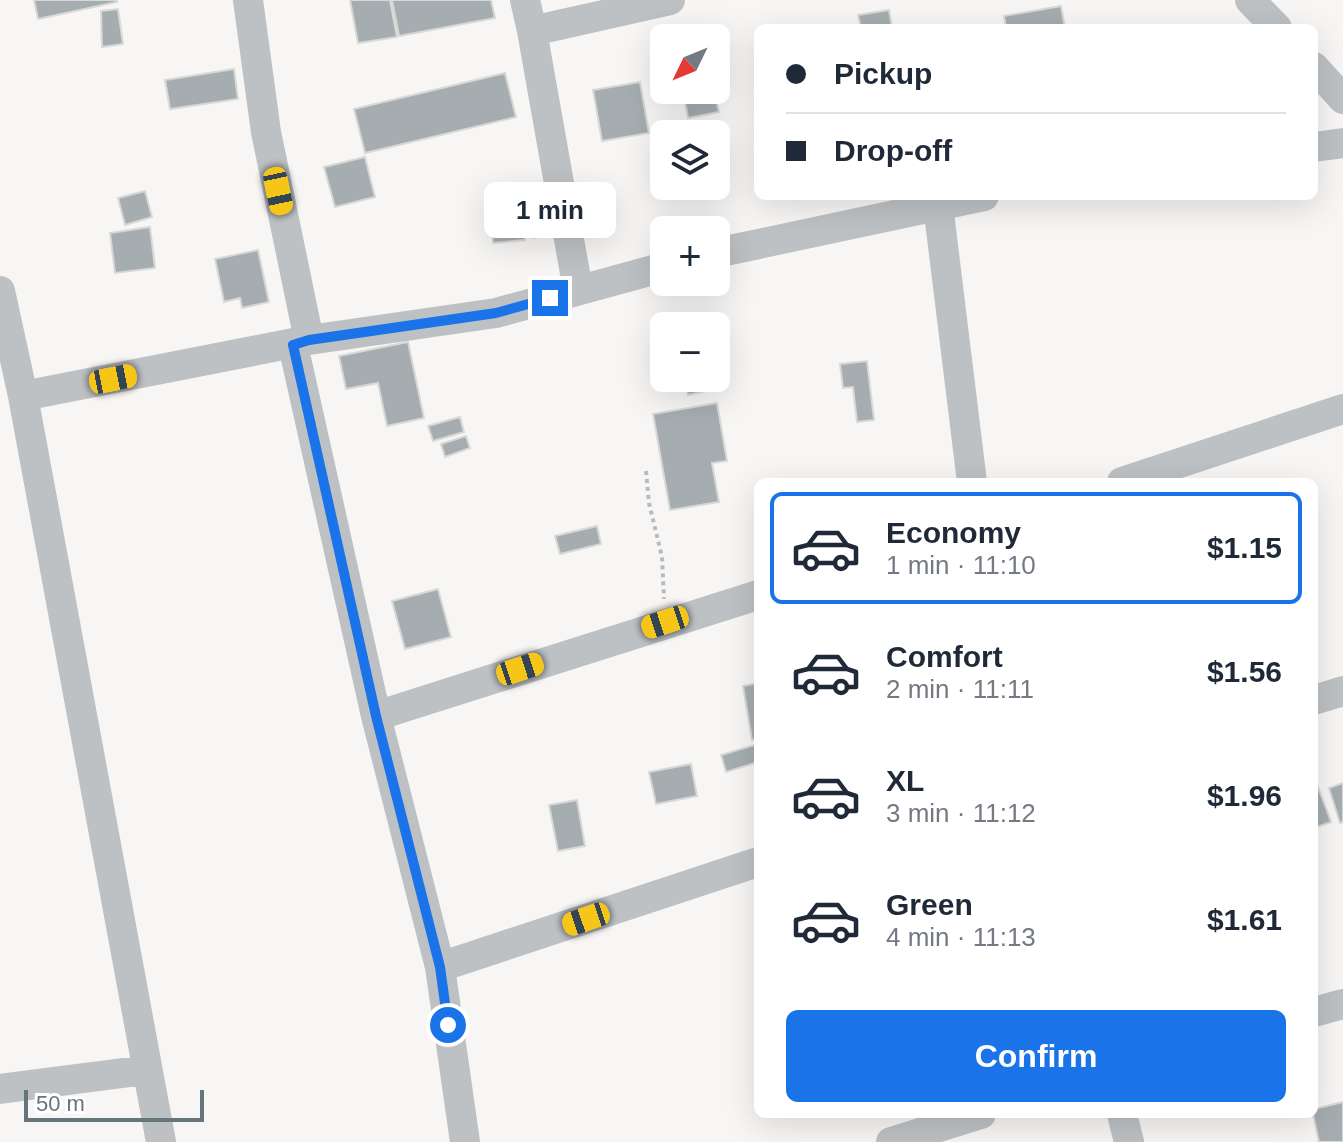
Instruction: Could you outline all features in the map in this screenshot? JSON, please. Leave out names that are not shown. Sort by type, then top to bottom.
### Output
[{"type":"street","points":[[248,0],[301,343],[376,716],[440,967],[465,1142]]},
{"type":"street","points":[[525,0],[578,290]]},
{"type":"street","points":[[532,31],[670,0]]},
{"type":"street","points":[[1250,0],[1273,24]]},
{"type":"street","points":[[1318,71],[1343,99]]},
{"type":"street","points":[[1318,146],[1343,143]]},
{"type":"street","points":[[730,250],[964,200]]},
{"type":"street","points":[[938,205],[972,478]]},
{"type":"street","points":[[23,396],[301,343],[496,313],[650,271]]},
{"type":"street","points":[[0,291],[5,345],[23,396],[161,1142]]},
{"type":"street","points":[[1134,478],[1343,409]]},
{"type":"street","points":[[376,716],[754,596]]},
{"type":"street","points":[[1318,699],[1343,691]]},
{"type":"street","points":[[440,967],[754,863]]},
{"type":"street","points":[[1318,1011],[1343,1004]]},
{"type":"street","points":[[0,1089],[146,1070]]},
{"type":"street","points":[[891,1142],[968,1118]]},
{"type":"street","points":[[1123,1118],[1129,1142]]},
{"type":"path","points":[[646,471],[649,503],[662,557],[665,622]]},
{"type":"building","points":[[34,0],[117,0],[117,2],[38,19]]},
{"type":"building","points":[[350,0],[390,0],[397,37],[358,43]]},
{"type":"building","points":[[392,0],[491,0],[495,18],[399,36]]},
{"type":"building","points":[[1061,6],[1064,24],[1005,24],[1004,16]]},
{"type":"building","points":[[118,9],[123,44],[102,47],[101,11]]},
{"type":"building","points":[[889,10],[891,24],[860,24],[858,15]]},
{"type":"building","points":[[234,69],[238,99],[170,109],[165,80]]},
{"type":"building","points":[[505,73],[516,117],[365,153],[354,109]]},
{"type":"building","points":[[640,82],[649,133],[602,141],[593,90]]},
{"type":"building","points":[[686,104],[717,104],[719,112],[688,118]]},
{"type":"building","points":[[365,157],[375,197],[335,207],[324,167]]},
{"type":"building","points":[[145,191],[152,217],[125,225],[118,198]]},
{"type":"building","points":[[539,195],[547,235],[533,238],[525,198]]},
{"type":"building","points":[[521,203],[525,240],[493,243],[489,206]]},
{"type":"building","points":[[150,227],[155,268],[115,273],[110,233]]},
{"type":"building","points":[[258,250],[269,302],[242,308],[240,298],[224,302],[215,259]]},
{"type":"building","points":[[408,342],[424,418],[387,426],[378,383],[346,389],[339,356]]},
{"type":"building","points":[[867,361],[874,420],[857,422],[853,387],[843,388],[840,364]]},
{"type":"building","points":[[717,403],[727,461],[712,463],[719,502],[670,510],[653,414]]},
{"type":"building","points":[[460,417],[464,432],[433,441],[428,426]]},
{"type":"building","points":[[466,436],[470,448],[445,457],[441,444]]},
{"type":"building","points":[[597,526],[601,544],[560,554],[555,536]]},
{"type":"building","points":[[438,589],[451,637],[405,649],[392,601]]},
{"type":"building","points":[[754,684],[754,740],[752,740],[743,686]]},
{"type":"building","points":[[754,745],[754,763],[726,772],[721,755]]},
{"type":"building","points":[[691,764],[697,796],[656,804],[649,772]]},
{"type":"building","points":[[1343,783],[1343,822],[1340,823],[1329,788]]},
{"type":"building","points":[[1318,787],[1331,822],[1318,827]]},
{"type":"building","points":[[577,800],[585,846],[558,851],[549,805]]},
{"type":"building","points":[[1343,1102],[1343,1142],[1319,1142],[1314,1118],[1318,1118],[1318,1108]]},
{"type":"route","points":[[448,1025],[440,967],[376,716],[293,345],[309,340],[496,313],[550,298]]}]
